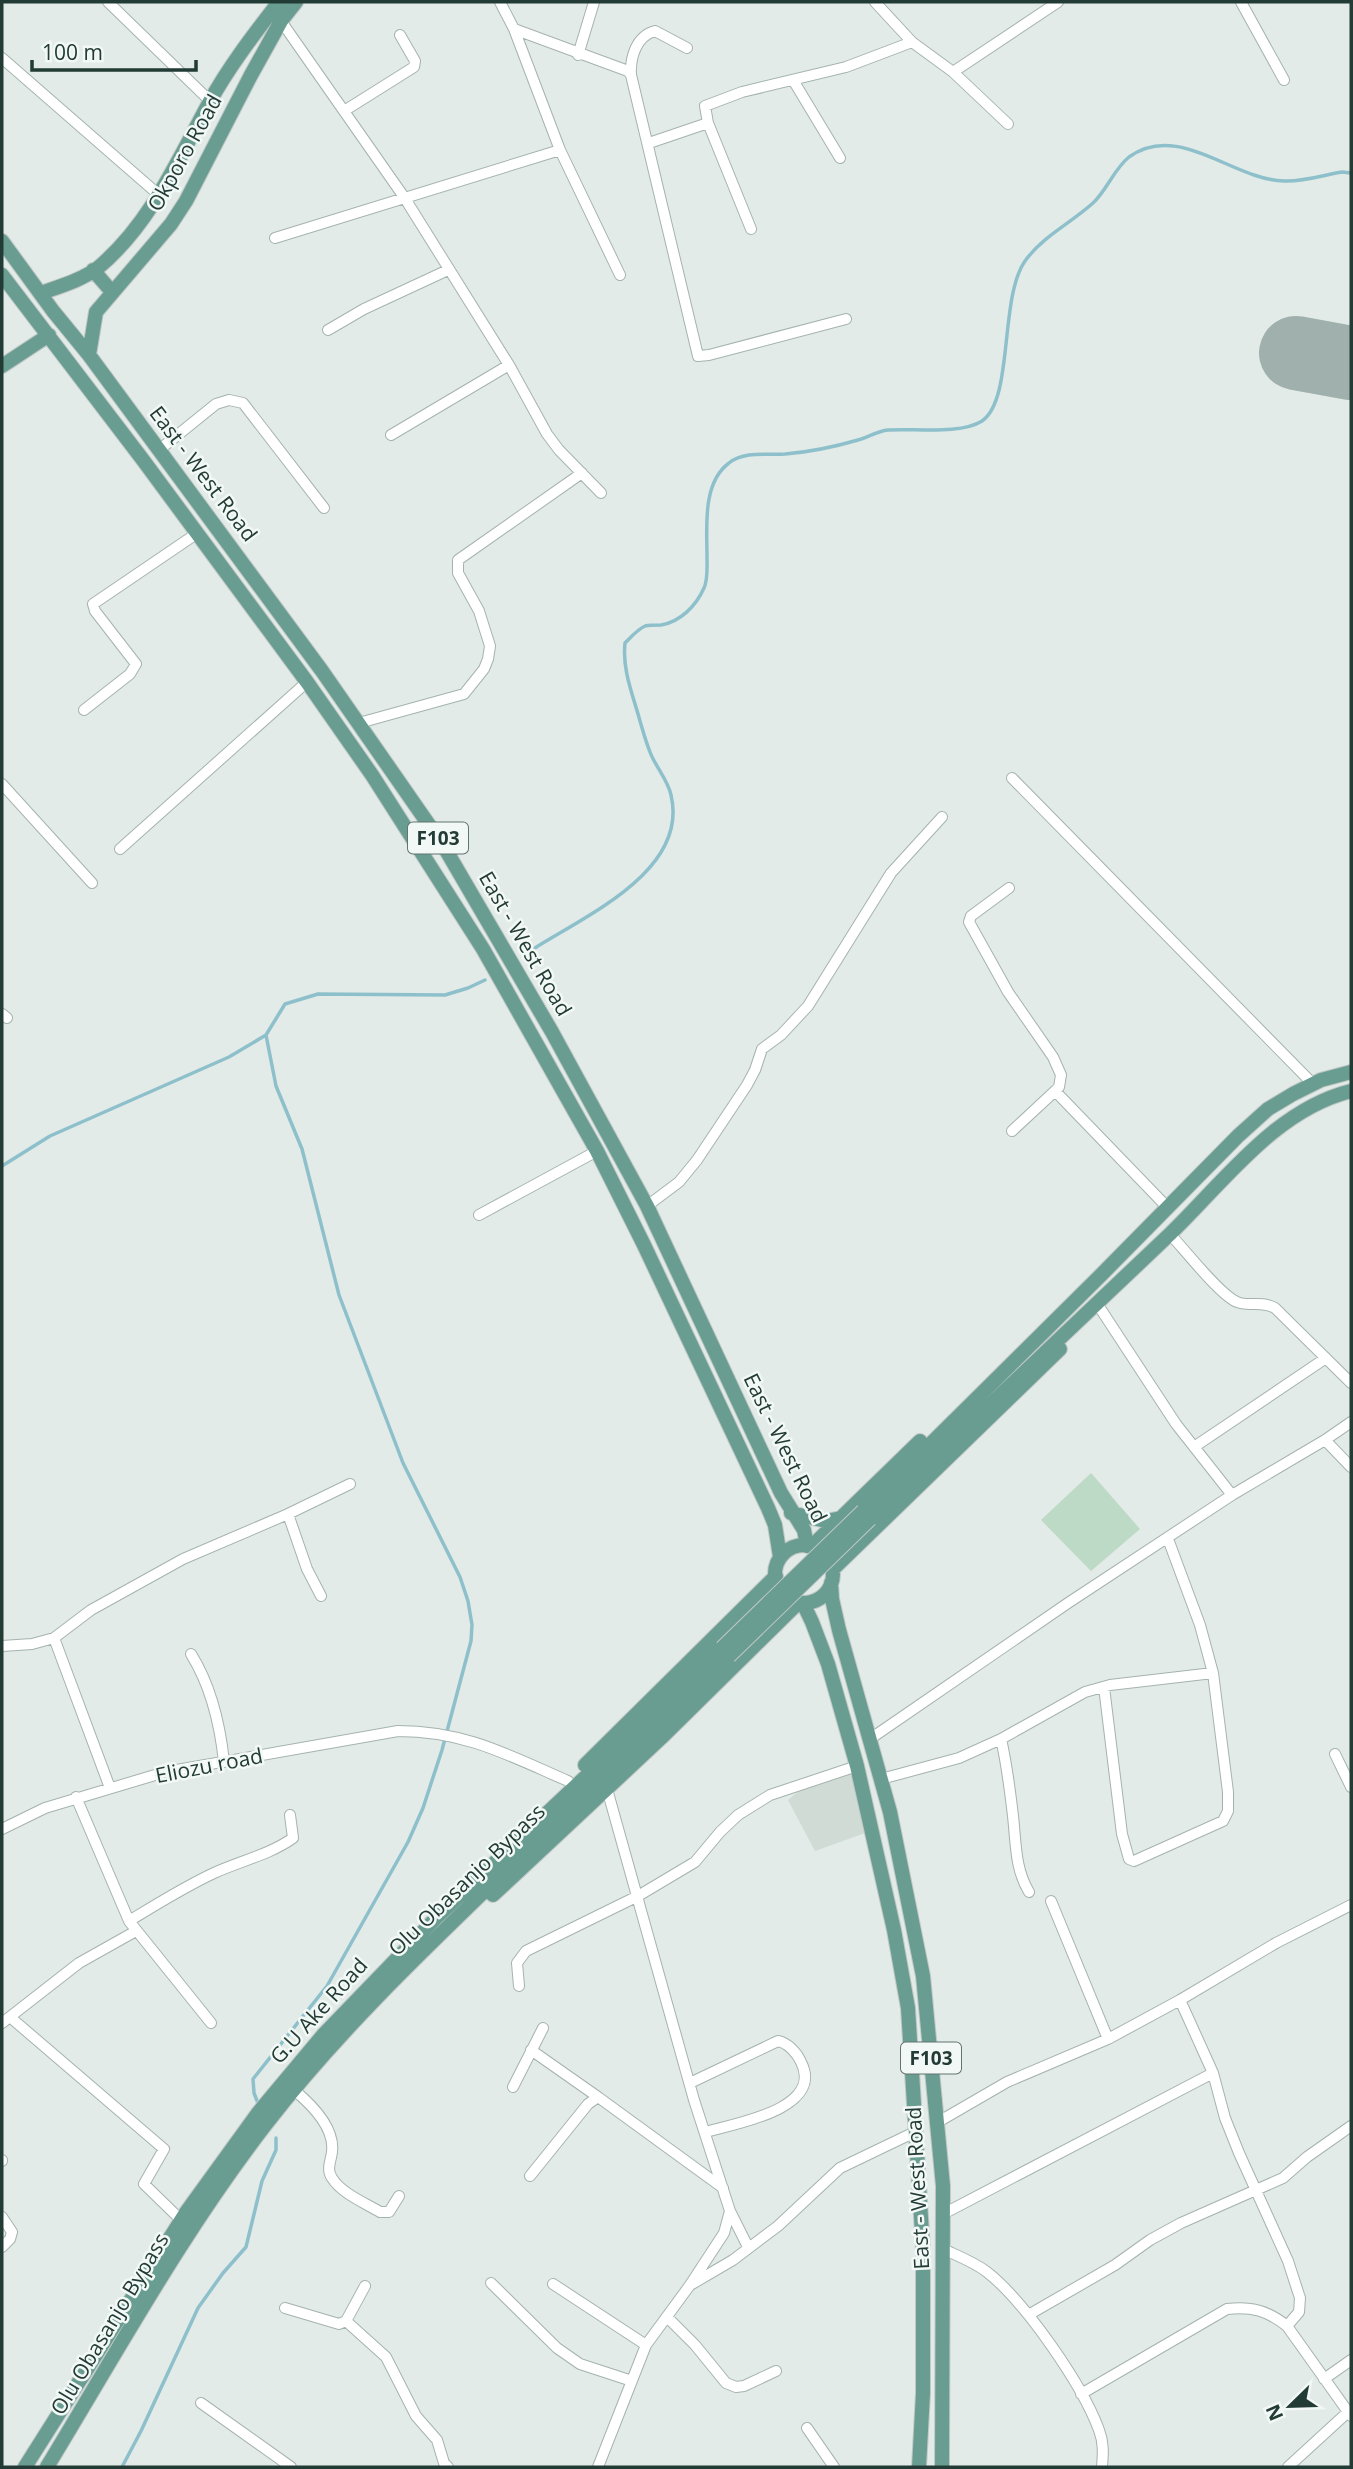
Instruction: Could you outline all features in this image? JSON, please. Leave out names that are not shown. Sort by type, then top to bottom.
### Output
[{"type":"main road","name":"Okporo Road","points":[[41,293],[75,281],[93,270],[122,243],[159,195],[210,101],[255,32],[279,2]]},
{"type":"main road","name":"Okporo Road","points":[[89,355],[96,312],[171,225],[281,21],[296,2]]},
{"type":"main road","name":"East - West Road","points":[[2,241],[359,723],[443,845],[552,1032],[647,1206],[791,1513],[804,1530],[810,1546]]},
{"type":"main road","points":[[93,270],[112,292]]},
{"type":"main road","name":"East - West Road","points":[[2,275],[307,682],[372,775],[482,949],[597,1151],[644,1245],[768,1508],[775,1525],[780,1557]]},
{"type":"main road","points":[[2,366],[49,335]]},
{"type":"main road","points":[[866,1515],[1237,1136],[1268,1109],[1313,1084],[1351,1072]]},
{"type":"main road","points":[[866,1515],[1170,1234],[1274,1131],[1320,1102],[1351,1091]]},
{"type":"main road","points":[[780,1557],[793,1547],[810,1546],[1029,1335],[1102,1275]]},
{"type":"main road","points":[[442,1923],[492,1896],[801,1603],[820,1598],[832,1576],[1076,1334],[1112,1287]]},
{"type":"main road","points":[[791,1513],[826,1521],[841,1518]]},
{"type":"main road","name":"Olu Obasanjo Bypass","points":[[47,2467],[167,2269],[240,2158],[293,2090],[442,1923],[866,1515]]},
{"type":"main road","name":"F103","points":[[810,1546],[824,1553],[832,1576]]},
{"type":"main road","name":"F103","points":[[780,1557],[777,1584],[785,1596],[801,1603]]},
{"type":"main road","points":[[442,1923],[499,1849],[776,1576]]},
{"type":"main road","name":"East - West Road","points":[[832,1576],[832,1600],[890,1812],[923,1976],[938,2122],[943,2214],[942,2467]]},
{"type":"main road","name":"East - West Road","points":[[801,1603],[812,1622],[828,1664],[857,1766],[894,1930],[908,2008],[923,2261],[923,2393],[919,2467]]},
{"type":"main road","name":"G.U Ake Road","points":[[25,2467],[181,2220],[258,2113],[348,2006],[442,1923]]},
{"type":"street","points":[[107,2],[210,101]]},
{"type":"street","points":[[500,2],[514,29],[560,150],[620,275]]},
{"type":"street","points":[[578,55],[594,2]]},
{"type":"street","points":[[875,2],[912,42],[953,72],[1008,124]]},
{"type":"street","points":[[953,72],[1058,2]]},
{"type":"street","points":[[1241,2],[1284,79]]},
{"type":"street","points":[[281,21],[404,197],[509,365],[547,434],[601,493]]},
{"type":"street","points":[[514,29],[578,55],[628,71],[632,75]]},
{"type":"street","points":[[687,48],[655,31],[648,33],[637,46],[630,61],[698,355],[709,355],[846,319]]},
{"type":"street","points":[[344,111],[414,67],[415,61],[400,35]]},
{"type":"street","points":[[751,229],[708,123],[704,109],[709,103],[742,92],[846,67],[912,42]]},
{"type":"street","points":[[2,58],[159,195]]},
{"type":"street","points":[[793,80],[841,158]]},
{"type":"street","points":[[649,143],[708,123]]},
{"type":"street","points":[[275,238],[560,150]]},
{"type":"street","points":[[328,330],[364,309],[448,270]]},
{"type":"street","points":[[391,435],[509,365]]},
{"type":"street","points":[[159,450],[216,404],[229,400],[243,403],[324,508]]},
{"type":"street","points":[[359,723],[464,694],[484,669],[490,646],[479,611],[458,573],[458,560],[582,473]]},
{"type":"street","points":[[84,710],[131,674],[136,664],[95,611],[93,604],[196,534]]},
{"type":"street","points":[[120,849],[307,682]]},
{"type":"street","points":[[1012,778],[1313,1084]]},
{"type":"street","points":[[2,784],[92,883]]},
{"type":"street","points":[[647,1206],[679,1182],[696,1160],[747,1085],[762,1049],[781,1035],[808,1006],[891,873],[942,817]]},
{"type":"street","points":[[1009,888],[971,916],[969,922],[1008,992],[1054,1057],[1061,1075],[1059,1087],[1012,1130]]},
{"type":"street","points":[[1055,1091],[1168,1208]]},
{"type":"street","points":[[479,1215],[597,1151]]},
{"type":"street","points":[[1170,1234],[1221,1289],[1237,1302],[1264,1302],[1275,1308],[1351,1383]]},
{"type":"street","points":[[1098,1305],[1176,1424],[1232,1495]]},
{"type":"street","points":[[1194,1447],[1326,1358]]},
{"type":"street","points":[[870,1739],[1068,1603],[1232,1495],[1351,1422]]},
{"type":"street","points":[[1325,1440],[1351,1467]]},
{"type":"street","points":[[2,1646],[32,1644],[54,1638],[91,1610],[183,1559],[350,1484]]},
{"type":"street","points":[[288,1514],[307,1569],[321,1596]]},
{"type":"street","points":[[1104,1686],[1122,1834],[1129,1859],[1134,1861],[1223,1821],[1228,1811],[1228,1792],[1213,1673],[1168,1539]]},
{"type":"street","points":[[54,1638],[110,1788]]},
{"type":"street","points":[[191,1654],[202,1671],[209,1692],[224,1762]]},
{"type":"street","points":[[881,1779],[959,1758],[1001,1739],[1085,1692],[1104,1686],[1213,1673]]},
{"type":"street","name":"Eliozu road","points":[[2,1829],[45,1808],[76,1797],[91,1796],[165,1772],[398,1731],[424,1731],[466,1738],[568,1781]]},
{"type":"street","points":[[1001,1739],[1017,1864],[1029,1892]]},
{"type":"street","points":[[1335,1754],[1351,1787]]},
{"type":"street","points":[[519,1986],[517,1963],[526,1951],[638,1896],[695,1862],[738,1815],[770,1795],[857,1766]]},
{"type":"street","points":[[607,1789],[705,2133],[730,2211],[748,2247]]},
{"type":"street","points":[[76,1797],[133,1926],[211,2023]]},
{"type":"street","points":[[181,2220],[144,2184],[164,2149],[6,2020],[79,1963],[133,1926],[162,1899],[213,1873],[282,1846],[293,1838],[290,1815]]},
{"type":"street","points":[[1051,1901],[1108,2039]]},
{"type":"street","points":[[938,2122],[1007,2082],[1108,2039],[1276,1943],[1351,1905]]},
{"type":"street","points":[[1180,2000],[1213,2073],[1230,2130],[1287,2261],[1300,2298],[1299,2312],[1287,2326]]},
{"type":"street","points":[[513,2087],[542,2028]]},
{"type":"street","points":[[690,2083],[778,2041],[783,2041],[791,2049],[803,2067],[804,2083],[791,2103],[768,2114],[705,2133]]},
{"type":"street","points":[[531,2050],[723,2188]]},
{"type":"street","points":[[943,2214],[1213,2073]]},
{"type":"street","points":[[293,2090],[316,2109],[328,2132],[333,2148],[328,2171],[333,2181],[380,2212],[389,2212],[399,2196]]},
{"type":"street","points":[[530,2176],[588,2104],[598,2097]]},
{"type":"street","points":[[1030,2315],[1181,2223],[1283,2178],[1307,2157],[1351,2126]]},
{"type":"street","points":[[690,2285],[733,2260],[778,2226],[840,2168],[917,2130]]},
{"type":"street","points":[[598,2467],[646,2345],[724,2233],[730,2211]]},
{"type":"street","points":[[2,2217],[12,2232],[10,2239],[2,2247]]},
{"type":"street","points":[[943,2249],[986,2271],[1030,2315],[1082,2394],[1099,2430],[1104,2449],[1102,2467]]},
{"type":"street","points":[[491,2283],[557,2348],[580,2364],[632,2381]]},
{"type":"street","points":[[553,2284],[646,2345]]},
{"type":"street","points":[[285,2308],[339,2324],[346,2321],[365,2286]]},
{"type":"street","points":[[1082,2394],[1227,2309],[1245,2306],[1262,2311],[1275,2316],[1287,2326],[1350,2414],[1288,2467]]},
{"type":"street","points":[[667,2317],[695,2344],[726,2383],[736,2387],[744,2386],[776,2371]]},
{"type":"street","points":[[346,2321],[386,2357],[416,2416],[437,2440],[444,2463],[448,2467]]},
{"type":"street","points":[[1324,2379],[1351,2360]]},
{"type":"street","points":[[201,2403],[291,2467]]},
{"type":"street","points":[[807,2428],[834,2467]]},
{"type":"shaded area","points":[[852,1771],[868,1832],[815,1851],[788,1800],[800,1790]]},
{"type":"green space","points":[[1091,1473],[1140,1529],[1091,1571],[1041,1520]]},
{"type":"waterway","points":[[535,948],[606,905],[629,887],[650,868],[665,846],[672,822],[671,795],[643,733],[627,673],[625,643],[645,626],[661,625],[681,617],[701,595],[707,577],[710,494],[720,472],[729,463],[749,455],[822,449],[884,431],[962,428],[982,421],[992,409],[999,392],[1012,299],[1025,261],[1049,237],[1093,203],[1129,157],[1148,148],[1167,145],[1186,149],[1245,172],[1284,181],[1351,173]]},
{"type":"waterway","points":[[259,2106],[253,2079],[327,1986],[408,1842],[423,1808],[442,1750],[471,1641],[472,1625],[460,1577],[403,1463],[339,1295],[302,1149],[276,1086],[266,1035],[285,1004],[318,994],[445,995],[485,980]]},
{"type":"waterway","points":[[2,1166],[50,1136],[229,1057],[266,1035]]},
{"type":"waterway","points":[[122,2467],[198,2308],[246,2247],[262,2181],[276,2150],[276,2138]]},
{"type":"runway","points":[[1296,353],[1351,363]]}]
